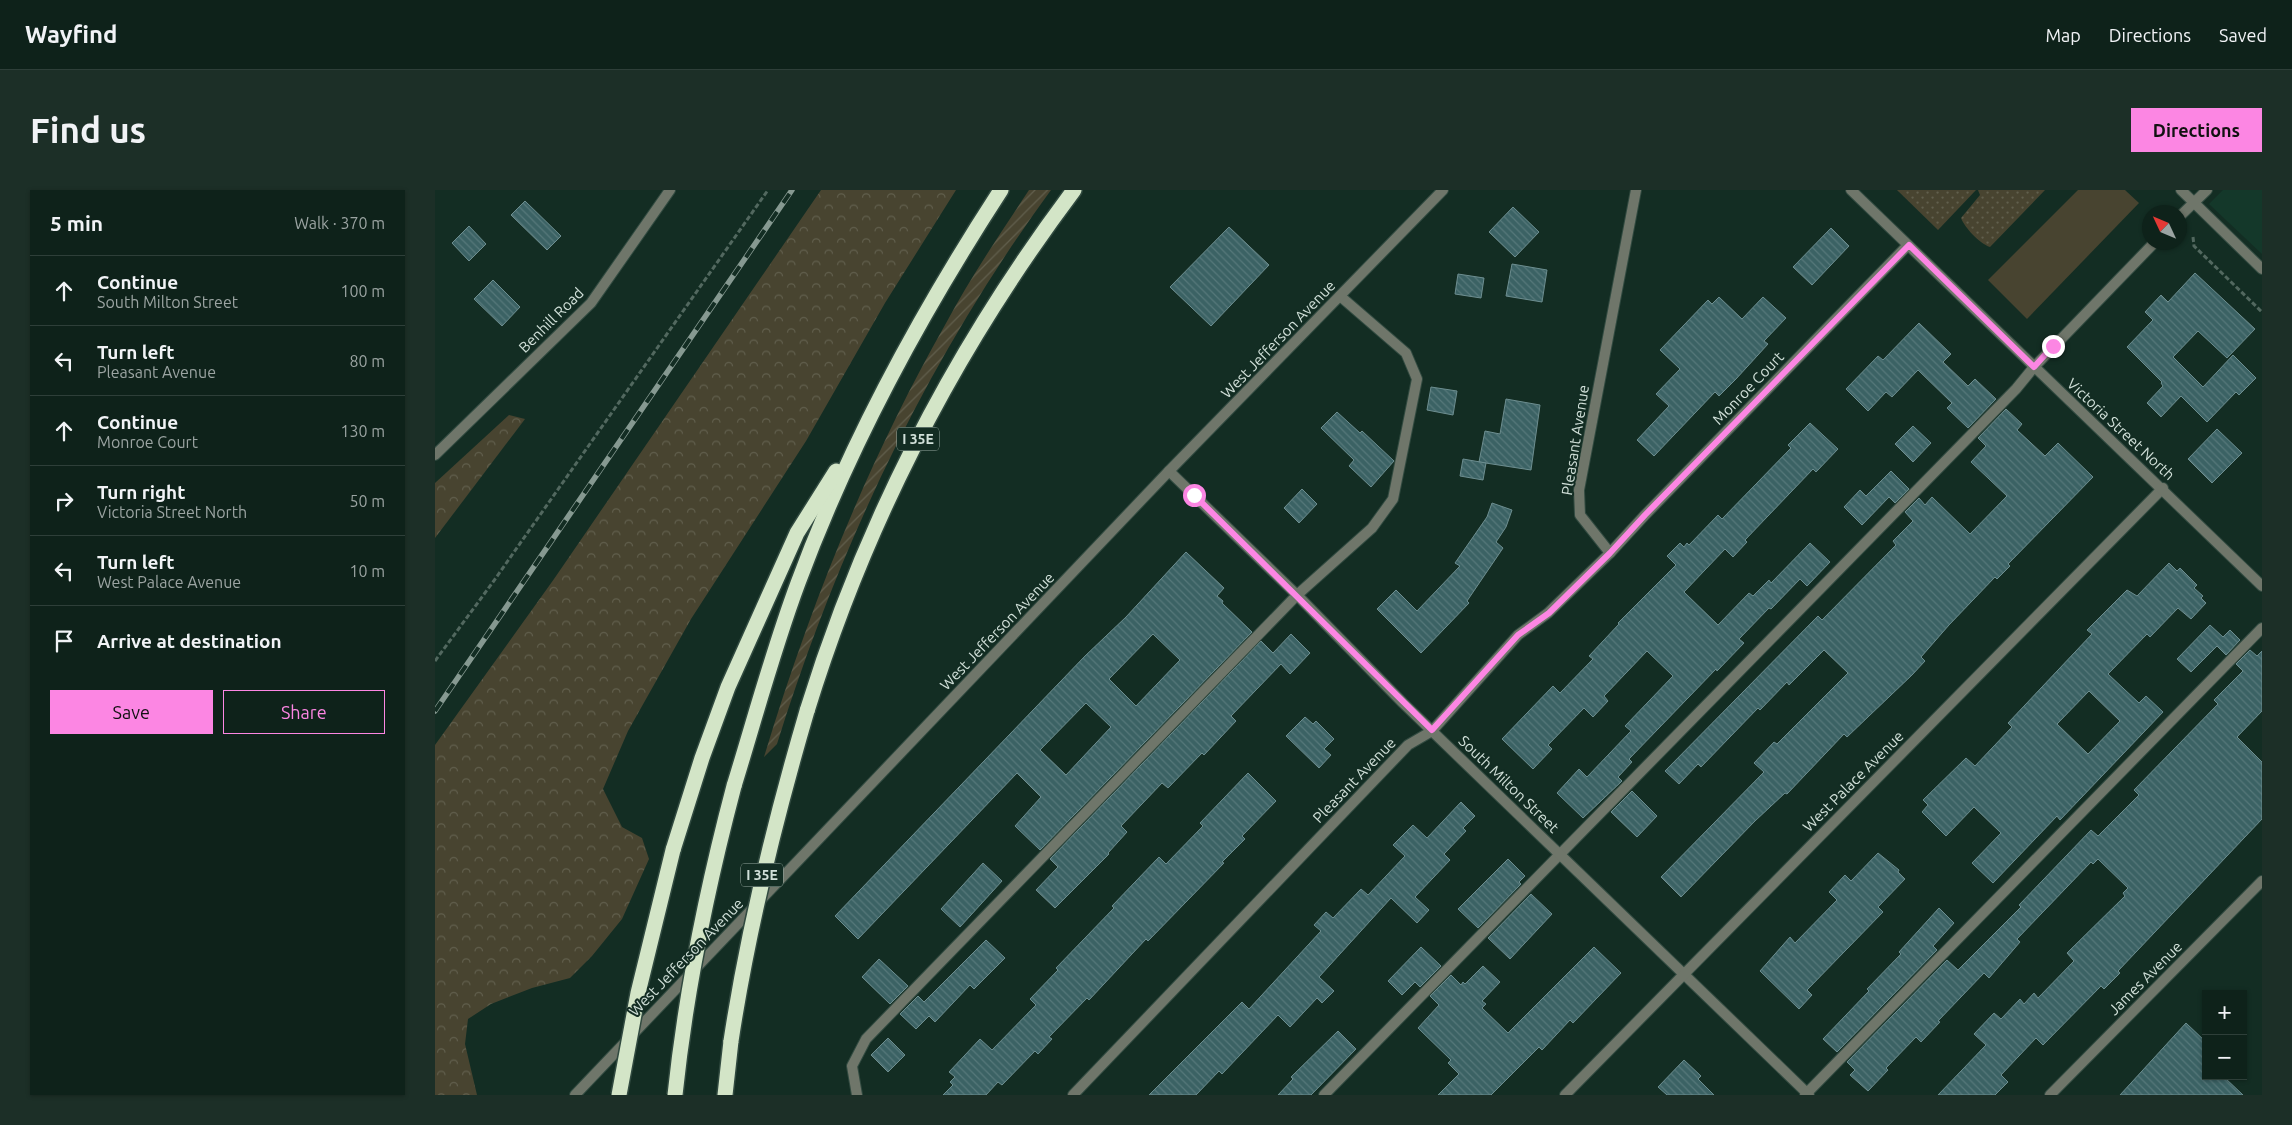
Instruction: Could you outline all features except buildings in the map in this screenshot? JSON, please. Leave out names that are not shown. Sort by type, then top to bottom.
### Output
[{"type":"highway","points":[[675,1095],[686,1004],[698,933],[734,786],[765,677],[798,583],[843,475],[924,316],[1001,190]]},
{"type":"highway","name":"I 35E","points":[[725,1095],[739,987],[763,873],[807,711],[866,548],[921,433],[974,338],[1013,277],[1074,190]]},
{"type":"highway","points":[[619,1095],[640,984],[673,850],[702,758],[728,687],[793,542],[875,411]]},
{"type":"highway","points":[[731,1041],[734,1095]]},
{"type":"street","name":"Benhill Road","points":[[435,455],[591,303],[670,190]]},
{"type":"street","name":"West Jefferson Avenue","points":[[575,1095],[1169,471],[1443,190]]},
{"type":"street","name":"Pleasant Avenue","points":[[1073,1095],[1409,745],[1432,730],[1518,635],[1549,613],[1610,553],[1580,515],[1579,490],[1636,190]]},
{"type":"street","name":"Victoria Street North","points":[[1851,190],[2034,367],[2163,488],[2262,586]]},
{"type":"street","points":[[2181,190],[2262,269]]},
{"type":"street","points":[[2187,209],[2207,190]]},
{"type":"street","name":"Monroe Court","points":[[1610,553],[1909,245]]},
{"type":"street","points":[[1324,1095],[2016,389],[2034,367],[2147,250]]},
{"type":"street","points":[[857,1095],[852,1066],[866,1039],[1297,595],[1372,528],[1393,499],[1417,379],[1406,353],[1340,296]]},
{"type":"street","name":"South Milton Street","points":[[1169,471],[1432,730],[1807,1094]]},
{"type":"street","name":"West Palace Avenue","points":[[1565,1095],[2163,488]]},
{"type":"street","points":[[1807,1094],[2262,628]]},
{"type":"street","name":"James Avenue","points":[[2050,1095],[2262,882]]},
{"type":"path","points":[[435,661],[493,582],[768,190]]},
{"type":"path","points":[[2193,237],[2194,246],[2262,312]]},
{"type":"shaded area","points":[[2223,190],[2262,190],[2262,254],[2209,204]]},
{"type":"green space","points":[[821,190],[956,190],[885,303],[806,441],[691,619],[628,731],[603,789],[622,827],[642,838],[649,859],[622,919],[592,956],[570,978],[532,988],[491,1004],[468,1019],[465,1044],[477,1095],[435,1095],[435,745],[554,579]]},
{"type":"green space","points":[[1029,190],[1051,190],[1006,254],[965,320],[891,456],[829,598],[777,744],[764,757],[800,646],[866,482],[917,376],[985,256]]},
{"type":"green space","points":[[1897,190],[1976,190],[1938,230]]},
{"type":"green space","points":[[1978,190],[2045,190],[1990,247],[1973,235],[1961,218],[1980,195]]},
{"type":"green space","points":[[2078,190],[2125,190],[2139,203],[2027,319],[1988,280]]},
{"type":"green space","points":[[509,415],[525,419],[435,538],[435,483]]},
{"type":"railway","points":[[435,711],[792,190]]},
{"type":"route","points":[[1194,495],[1432,730],[1518,635],[1549,613],[1610,553],[1909,245],[2034,367],[2053,346]]}]
